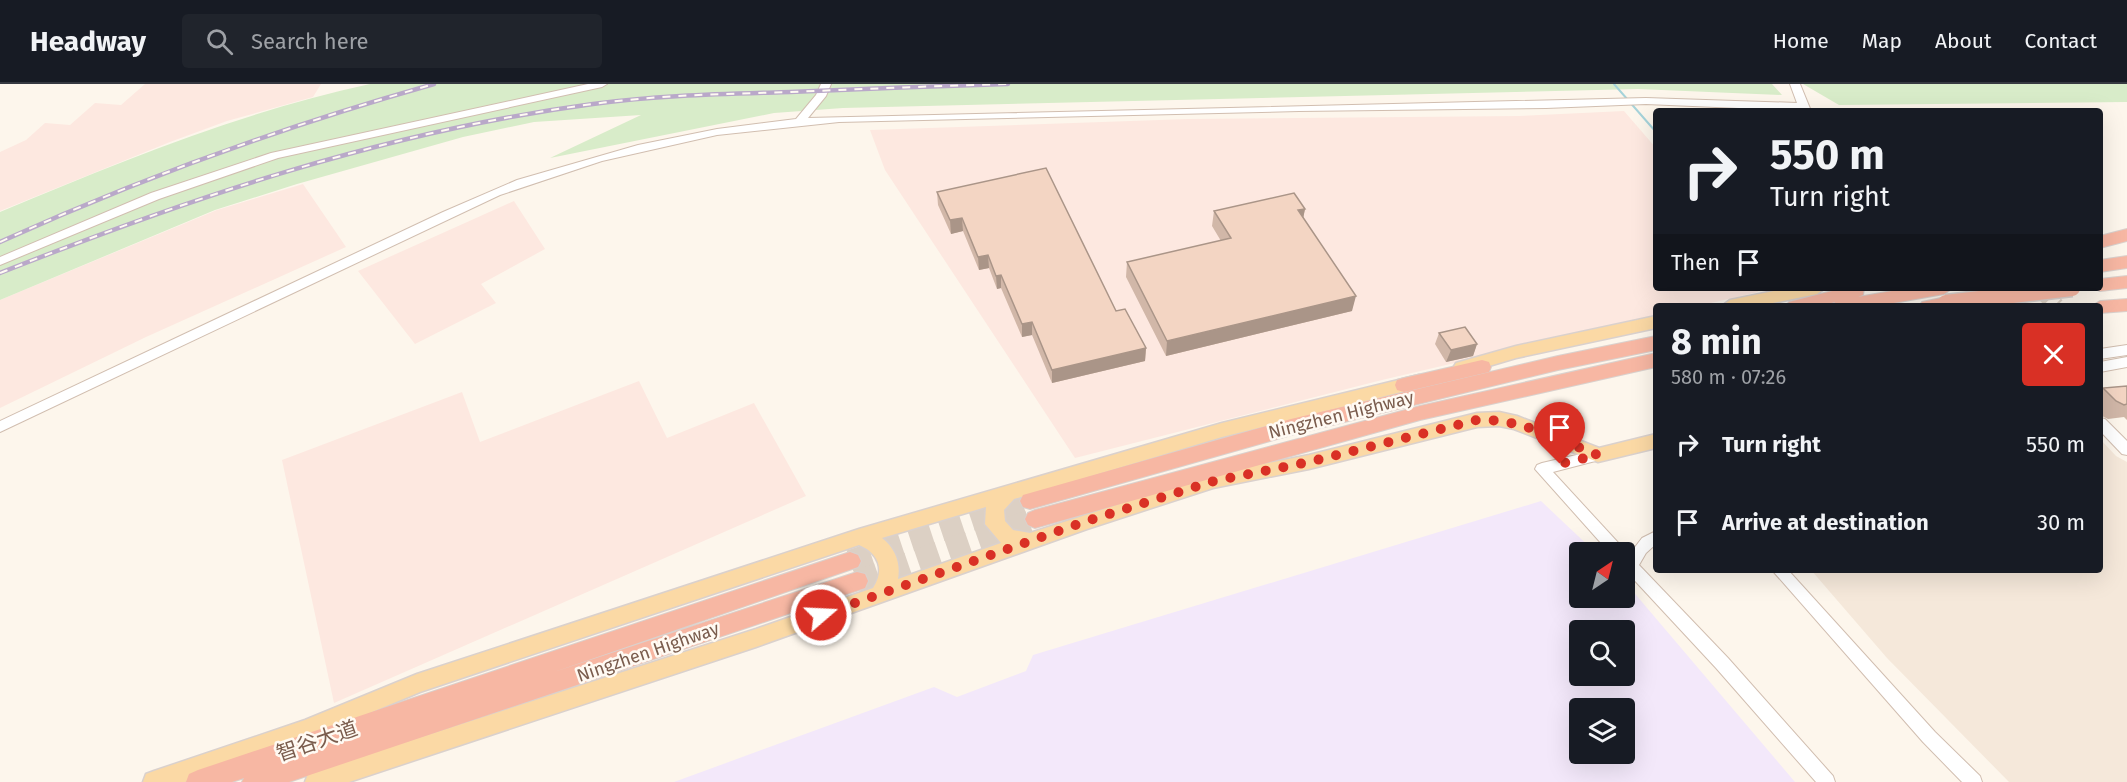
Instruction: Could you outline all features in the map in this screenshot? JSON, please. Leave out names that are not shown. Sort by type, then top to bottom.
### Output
[{"type":"highway","points":[[2103,241],[2127,235]]},
{"type":"highway","points":[[2103,252],[2127,249]]},
{"type":"highway","points":[[2103,266],[2127,262]]},
{"type":"highway","points":[[2103,285],[2127,282]]},
{"type":"highway","points":[[1808,303],[1857,291]]},
{"type":"highway","points":[[1874,303],[2027,291]]},
{"type":"highway","points":[[2103,307],[2127,305]]},
{"type":"highway","points":[[1404,385],[1608,340],[1653,336]]},
{"type":"highway","name":"Ningzhen Highway","points":[[1653,344],[1558,363],[1291,426],[1033,510],[1420,413],[1653,362]]},
{"type":"highway","points":[[1214,481],[1653,362]]},
{"type":"highway","name":"智谷大道","points":[[255,782],[440,722],[853,571]]},
{"type":"highway","name":"智谷大道","points":[[198,782],[312,763]]},
{"type":"main road","points":[[1744,303],[1802,291]]},
{"type":"main road","points":[[154,782],[307,729],[417,684],[859,537],[1222,430],[1404,385],[1516,352],[1653,323]]},
{"type":"main road","points":[[1012,491],[1002,498],[995,508],[994,519],[998,529],[1007,537],[1018,541],[1031,541],[1214,481],[1309,462],[1477,420],[1499,419],[1517,423],[1598,455],[1653,442]]},
{"type":"main road","points":[[859,537],[874,543],[888,559],[890,577],[880,594]]},
{"type":"main road","points":[[312,763],[880,594],[1043,537]]},
{"type":"street","points":[[1,261],[145,200],[275,155],[602,84]]},
{"type":"street","points":[[800,121],[821,96],[826,84]]},
{"type":"street","points":[[0,427],[203,327],[519,184],[621,152],[701,135],[800,121],[1299,108],[1546,105],[1647,101],[1804,108],[1795,84]]},
{"type":"street","points":[[1647,101],[1653,108]]},
{"type":"street","points":[[2103,354],[2127,350]]},
{"type":"street","points":[[2103,366],[2127,362]]},
{"type":"street","points":[[2103,426],[2127,450]]},
{"type":"street","points":[[2103,437],[2121,455],[2127,457]]},
{"type":"street","points":[[1598,455],[1542,469],[1609,542]]},
{"type":"street","points":[[1635,555],[1648,540],[1653,538]]},
{"type":"street","points":[[1635,570],[1722,663],[1827,782]]},
{"type":"street","points":[[1782,573],[1921,728],[1974,782]]},
{"type":"shaded area","points":[[145,84],[321,84],[313,97],[227,121],[0,211],[0,152],[26,140],[45,123],[70,125],[95,103],[121,105]]},
{"type":"shaded area","points":[[1624,111],[1653,145],[1653,291],[1758,292],[1711,303],[1653,303],[1653,317],[1382,380],[1075,458],[885,170],[870,130],[1188,119],[1519,116]]},
{"type":"shaded area","points":[[303,184],[346,247],[146,337],[0,408],[0,300],[217,210]]},
{"type":"shaded area","points":[[514,201],[545,249],[481,284],[496,303],[415,344],[358,271]]},
{"type":"shaded area","points":[[639,381],[667,438],[754,403],[806,496],[334,703],[282,460],[462,392],[480,442]]},
{"type":"shaded area","points":[[2103,442],[2116,456],[2127,462],[2127,782],[2009,782],[1887,658],[1814,573],[2103,573]]},
{"type":"shaded area","points":[[1541,501],[1584,542],[1569,542],[1569,608],[1635,608],[1635,594],[1795,782],[674,782],[934,687],[957,697],[1026,671],[1033,655]]},
{"type":"green space","points":[[370,84],[1772,84],[1782,95],[1638,89],[843,108],[774,113],[550,158],[641,115],[534,122],[463,137],[215,210],[0,300],[0,212],[136,156],[228,123],[322,95]]},
{"type":"green space","points":[[1803,84],[2127,84],[2127,102],[1839,105]]},
{"type":"building","points":[[1046,168],[1116,311],[1125,309],[1146,348],[1052,370],[1032,322],[1022,324],[1001,275],[996,276],[988,255],[978,257],[962,218],[950,220],[937,192]]},
{"type":"building","points":[[1294,193],[1305,209],[1298,210],[1356,296],[1167,341],[1127,262],[1231,238],[1214,211]]},
{"type":"building","points":[[1465,327],[1477,344],[1451,350],[1439,333]]},
{"type":"building","points":[[2127,386],[2127,404],[2124,405],[2116,401],[2103,388]]},
{"type":"waterway","points":[[1614,84],[1653,129]]},
{"type":"tunnel","points":[[2041,291],[2054,303]]},
{"type":"tunnel","points":[[850,561],[1030,501]]},
{"type":"tunnel","points":[[857,581],[1035,519]]},
{"type":"railway","points":[[0,242],[106,196],[214,155],[323,117],[434,84]]},
{"type":"railway","points":[[0,273],[145,218],[292,170],[366,149],[517,116],[593,104],[666,97],[1008,84]]},
{"type":"route","points":[[821,615],[1084,522],[1214,481],[1309,462],[1477,420],[1499,419],[1517,423],[1598,455],[1560,464]]}]
